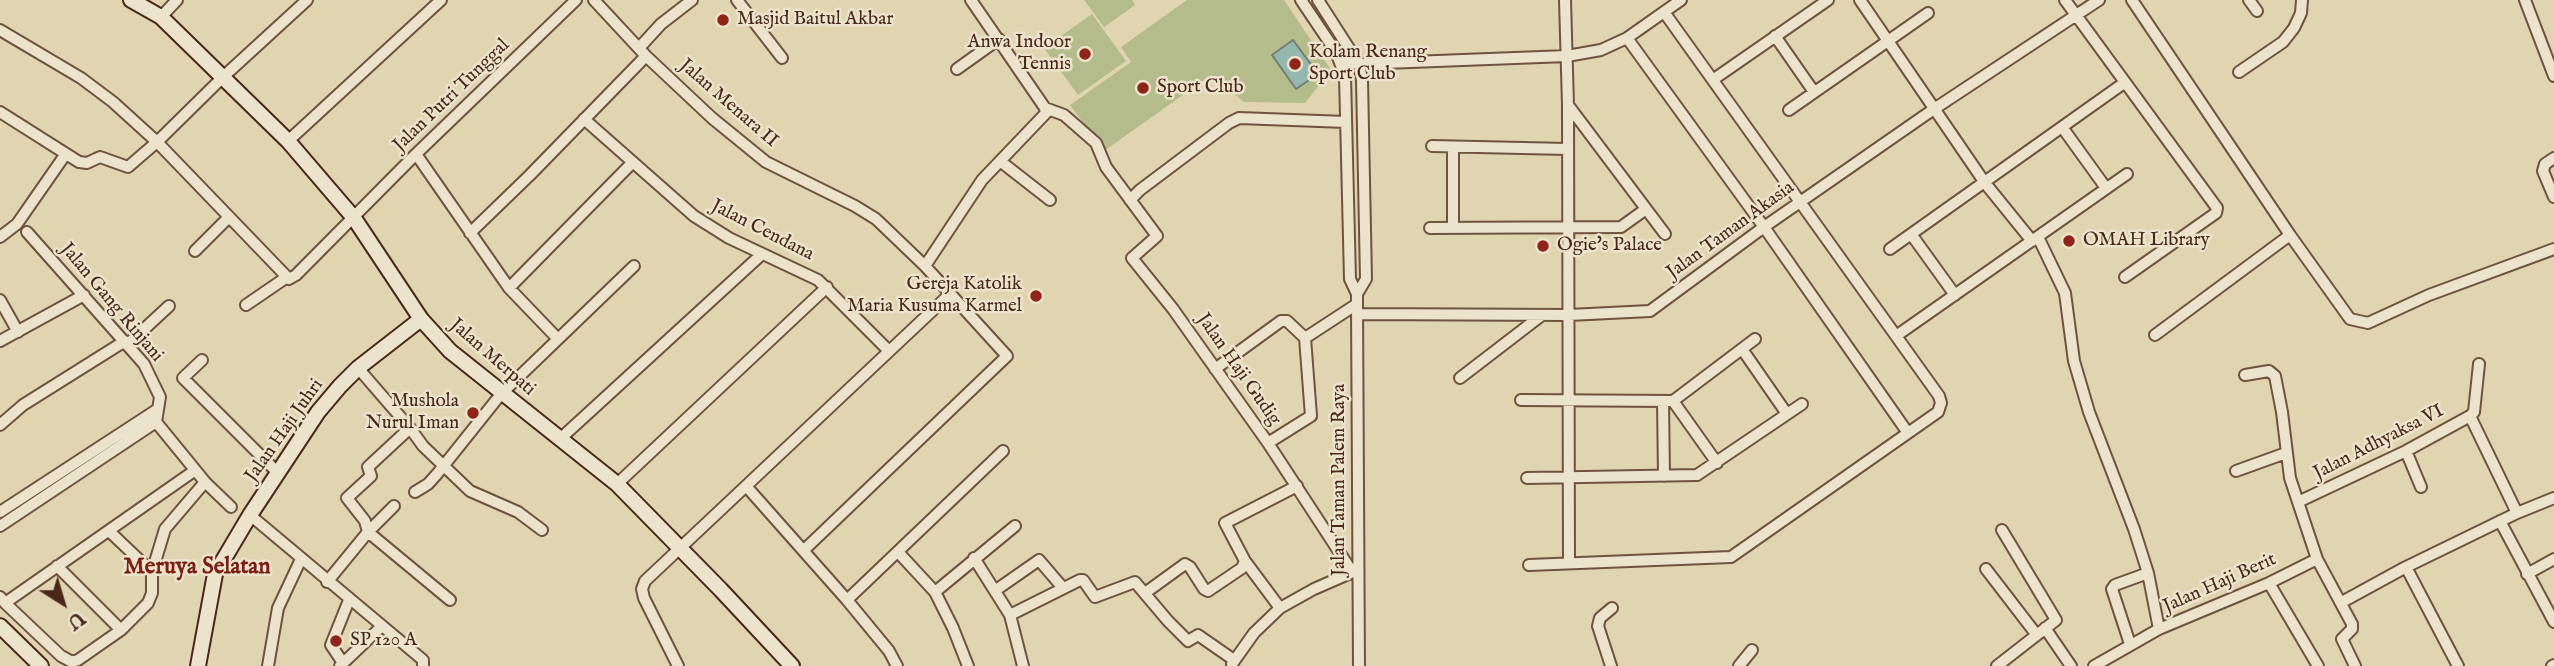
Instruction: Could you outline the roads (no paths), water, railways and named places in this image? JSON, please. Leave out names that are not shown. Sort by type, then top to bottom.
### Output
[{"type":"street","name":"Jalan Merpati","points":[[131,0],[161,17],[288,141],[354,218],[421,319],[450,351],[617,484],[792,666]]},
{"type":"street","points":[[161,17],[177,0]]},
{"type":"street","points":[[0,112],[65,155],[87,163],[100,157],[128,167],[158,142],[223,77],[307,0]]},
{"type":"street","points":[[288,141],[441,0]]},
{"type":"street","name":"Jalan Putri Tunggal","points":[[246,305],[287,277],[296,275],[416,154],[576,0]]},
{"type":"street","name":"Jalan Menara II","points":[[594,0],[642,52],[712,118],[766,162],[876,219],[925,266],[1007,356],[804,550]]},
{"type":"street","points":[[470,233],[584,119],[642,52],[661,24],[692,0]]},
{"type":"street","points":[[737,0],[782,58]]},
{"type":"street","points":[[971,0],[1045,108],[1064,115],[1096,143],[1106,167],[1130,200],[1239,118],[1346,122]]},
{"type":"street","name":"Jalan Taman Palem Raya","points":[[1301,0],[1342,61],[1345,76],[1350,279],[1357,304],[1354,572],[1359,666]]},
{"type":"street","name":"Jalan Taman Palem Raya","points":[[1318,0],[1359,64],[1362,80],[1366,279],[1357,304]]},
{"type":"street","points":[[1565,0],[1570,563]]},
{"type":"street","points":[[1342,61],[1359,64],[1567,56],[1601,50],[1627,38],[1681,0]]},
{"type":"street","points":[[1714,79],[1828,0]]},
{"type":"street","points":[[1860,0],[1985,183],[2035,239],[2064,293],[2074,361],[2089,412],[2148,573],[2160,629]]},
{"type":"street","points":[[2065,0],[2217,208],[2216,213],[2125,277]]},
{"type":"street","name":"Jalan Taman Akasia","points":[[1357,304],[1569,316],[1650,311],[1934,108],[2099,0]]},
{"type":"street","points":[[2132,0],[2290,235],[2350,319],[2368,323],[2428,295],[2554,248]]},
{"type":"street","points":[[2249,0],[2258,11]]},
{"type":"street","points":[[2239,72],[2283,42],[2301,13],[2302,0]]},
{"type":"street","points":[[2525,0],[2554,76]]},
{"type":"street","points":[[1529,565],[1731,557],[1938,412],[1941,403],[1939,396],[1664,12]]},
{"type":"street","points":[[1789,110],[1928,13]]},
{"type":"street","points":[[0,30],[81,78],[113,102],[158,142],[287,277]]},
{"type":"street","points":[[1775,36],[1814,92]]},
{"type":"street","points":[[1627,38],[1908,433]]},
{"type":"street","points":[[957,69],[999,39]]},
{"type":"street","points":[[1890,249],[2124,83]]},
{"type":"street","points":[[1568,105],[1665,234]]},
{"type":"street","points":[[925,266],[982,180],[1042,118],[1045,108]]},
{"type":"street","name":"Jalan Cendana","points":[[584,119],[694,216],[729,238],[810,275],[827,287],[888,350]]},
{"type":"street","points":[[2062,127],[2106,188]]},
{"type":"street","points":[[1432,146],[1568,149]]},
{"type":"street","points":[[1453,147],[1453,228]]},
{"type":"street","points":[[416,154],[509,288],[558,339]]},
{"type":"street","points":[[0,237],[17,224],[65,155]]},
{"type":"street","points":[[2554,158],[2546,164],[2543,171],[2554,197]]},
{"type":"street","points":[[1000,161],[1050,200]]},
{"type":"street","points":[[509,288],[633,162]]},
{"type":"street","points":[[1896,336],[2127,174]]},
{"type":"street","name":"Jalan Haji Gudig","points":[[1130,200],[1157,236],[1132,258],[1173,309],[1268,443],[1354,572]]},
{"type":"street","points":[[1349,202],[1364,202]]},
{"type":"street","points":[[1430,228],[1621,227],[1646,209]]},
{"type":"street","points":[[195,251],[229,217]]},
{"type":"street","name":"Jalan Gang Rinjani","points":[[27,232],[144,364],[159,391],[156,422]]},
{"type":"street","points":[[1911,234],[1955,295]]},
{"type":"street","points":[[2155,335],[2290,235]]},
{"type":"street","points":[[559,439],[762,254]]},
{"type":"street","points":[[415,492],[428,484],[501,394],[634,266]]},
{"type":"street","points":[[617,484],[827,287]]},
{"type":"street","points":[[678,666],[644,598],[642,589],[645,581],[950,294]]},
{"type":"street","points":[[0,341],[84,295]]},
{"type":"street","points":[[0,300],[18,332]]},
{"type":"street","points":[[1305,338],[1357,304]]},
{"type":"street","points":[[0,425],[23,405],[127,343],[169,306]]},
{"type":"street","points":[[1460,378],[1542,315]]},
{"type":"street","name":"Jalan Haji Juhri","points":[[198,666],[215,574],[250,515],[318,412],[358,368],[421,319]]},
{"type":"street","points":[[1215,369],[1281,321],[1287,321],[1305,338],[1311,416],[1268,443]]},
{"type":"street","points":[[1521,400],[1668,401],[1755,339]]},
{"type":"street","points":[[1742,349],[1787,414]]},
{"type":"street","points":[[202,360],[183,378],[278,473]]},
{"type":"street","points":[[2470,416],[2474,412],[2479,364]]},
{"type":"street","points":[[358,368],[423,446],[470,491],[519,512],[542,530]]},
{"type":"street","points":[[2245,375],[2269,371],[2273,373],[2282,412],[2290,478],[2298,502]]},
{"type":"street","points":[[1668,401],[1717,463]]},
{"type":"street","points":[[1664,476],[1668,401]]},
{"type":"street","points":[[1527,478],[1697,475],[1802,404]]},
{"type":"street","points":[[0,412],[23,405]]},
{"type":"street","points":[[0,526],[53,483],[158,409]]},
{"type":"street","name":"Jalan Adhyaksa VI","points":[[2317,559],[2298,502],[2406,451],[2470,416],[2517,513]]},
{"type":"street","points":[[0,512],[156,422],[194,471],[232,507]]},
{"type":"street","points":[[410,428],[368,467],[371,476],[347,498],[365,521],[368,532],[450,600]]},
{"type":"street","points":[[847,600],[1003,451]]},
{"type":"street","points":[[2406,451],[2421,487]]},
{"type":"street","points":[[2236,471],[2286,453]]},
{"type":"street","points":[[194,471],[57,566],[2,600],[61,656],[72,662],[121,630],[148,603],[152,593],[152,572],[166,526],[205,482]]},
{"type":"street","points":[[746,486],[847,600],[889,651],[897,666]]},
{"type":"street","points":[[1280,608],[1245,561],[1225,523],[1297,486]]},
{"type":"street","points":[[2342,602],[2406,567],[2554,498]]},
{"type":"street","points":[[327,582],[368,532],[394,506]]},
{"type":"street","points":[[250,515],[423,660],[423,666]]},
{"type":"street","points":[[2500,521],[2527,574],[2551,608],[2554,622]]},
{"type":"street","points":[[934,592],[1015,526]]},
{"type":"street","points":[[1997,666],[2056,619],[2002,530]]},
{"type":"street","points":[[109,531],[152,572]]},
{"type":"street","points":[[898,552],[934,592],[953,628],[968,666]]},
{"type":"street","points":[[974,558],[1010,615],[1023,666]]},
{"type":"street","points":[[268,666],[278,608],[301,559]]},
{"type":"street","points":[[2317,559],[2342,602],[2352,629],[2342,639],[2355,666]]},
{"type":"street","name":"Jalan Haji Berit","points":[[2094,666],[2160,629],[2269,583],[2317,559]]},
{"type":"street","points":[[2527,574],[2554,559]]},
{"type":"street","points":[[996,590],[1039,560],[1063,588]]},
{"type":"street","points":[[1145,593],[1185,564],[1190,567],[1203,589],[1208,591],[1242,568],[1245,561]]},
{"type":"street","points":[[57,566],[121,630]]},
{"type":"street","points":[[2406,567],[2458,666]]},
{"type":"street","points":[[1986,569],[2071,666]]},
{"type":"street","points":[[1010,615],[1083,580],[1095,597],[1135,582],[1188,641],[1198,635],[1232,663],[1254,633],[1280,608],[1314,589],[1354,572]]},
{"type":"street","points":[[2130,644],[2112,589],[2115,585],[2148,573]]},
{"type":"street","points":[[2269,583],[2318,666]]},
{"type":"street","points":[[349,600],[331,645],[342,664],[382,627]]},
{"type":"street","points":[[1611,666],[1598,626],[1600,618],[1612,608]]},
{"type":"street","points":[[0,626],[41,666]]},
{"type":"street","points":[[1739,666],[1752,650]]},
{"type":"water","name":"Kolam Renang Sport Club","points":[[1293,40],[1318,74],[1296,89],[1272,55]]},
{"type":"place","name":"Masjid Baitul Akbar","points":[[723,20]]},
{"type":"place","name":"Anwa Indoor Tennis","points":[[1085,54]]},
{"type":"place","name":"Kolam Renang Sport Club","points":[[1295,64]]},
{"type":"place","name":"Sport Club","points":[[1143,88]]},
{"type":"place","name":"OMAH Library","points":[[2069,241]]},
{"type":"place","name":"Ogie's Palace","points":[[1543,246]]},
{"type":"place","name":"Gereja Katolik Maria Kusuma Karmel","points":[[1036,296]]},
{"type":"place","name":"Mushola Nurul Iman","points":[[473,413]]},
{"type":"place","name":"SP 120 A","points":[[336,641]]},
{"type":"district","name":"Meruya Selatan","points":[[197,568]]}]
